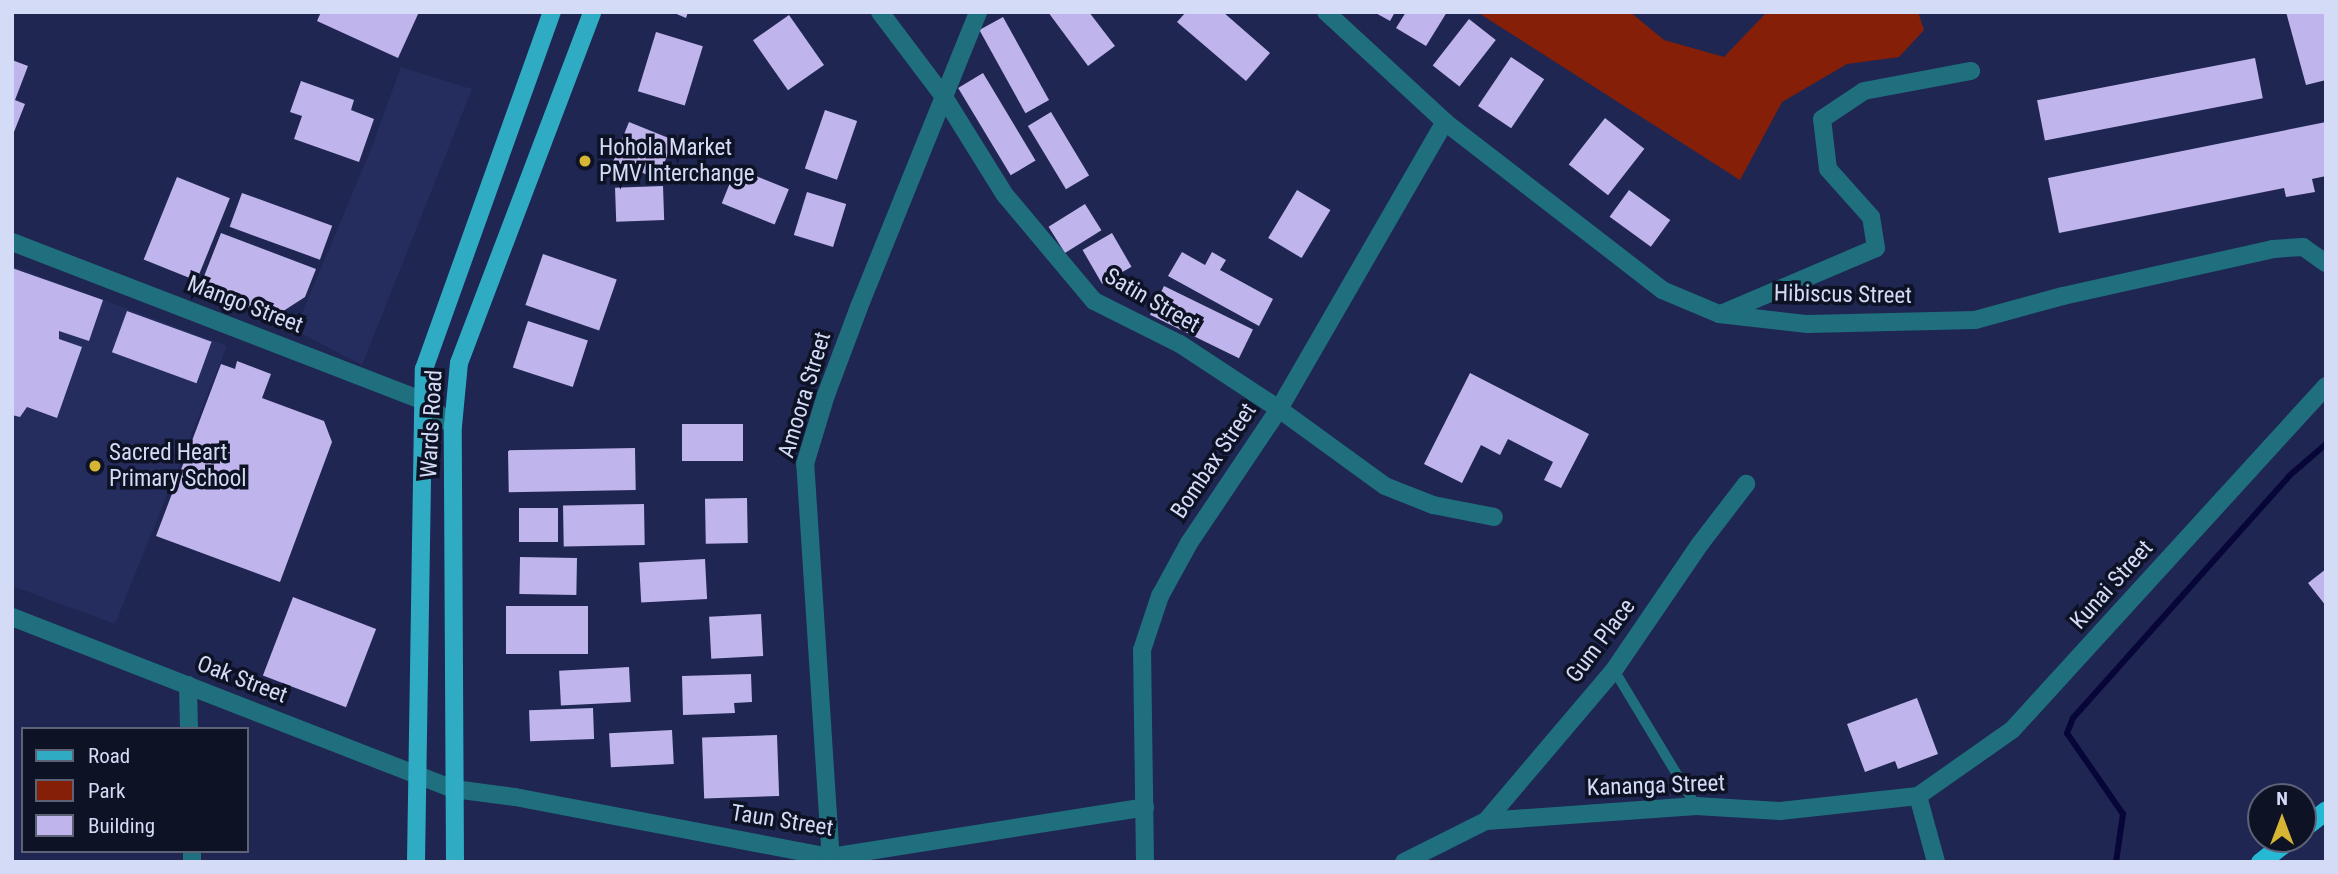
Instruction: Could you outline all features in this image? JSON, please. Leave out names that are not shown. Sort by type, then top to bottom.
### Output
[{"type":"main road","name":"Wards Road","points":[[416,862],[424,369],[552,12]]},
{"type":"main road","name":"Wards Road","points":[[455,862],[453,426],[459,363],[592,12]]},
{"type":"street","name":"Satin Street","points":[[880,12],[944,97],[1005,195],[1094,301],[1180,344],[1279,409],[1385,486],[1433,505],[1494,517]]},
{"type":"street","name":"Amoora Street","points":[[831,860],[805,464],[840,358],[978,12]]},
{"type":"street","name":"Hibiscus Street","points":[[1326,12],[1444,122],[1662,290],[1720,314],[1807,324],[1975,320],[2063,296],[2273,249],[2302,247],[2326,263]]},
{"type":"street","points":[[1720,314],[1875,248],[1871,217],[1828,169],[1822,119],[1864,91],[1970,71]]},
{"type":"street","name":"Bombax Street","points":[[1145,862],[1142,650],[1160,596],[1189,543],[1279,409],[1444,122]]},
{"type":"street","name":"Mango Street","points":[[12,242],[422,400],[453,426]]},
{"type":"street","name":"Kunai Street","points":[[1917,796],[2011,730],[2326,386]]},
{"type":"street","name":"Gum Place","points":[[1486,821],[1614,670],[1700,544],[1746,484]]},
{"type":"street","name":"Oak Street","points":[[12,617],[454,789]]},
{"type":"street","points":[[188,685],[189,727]]},
{"type":"street","name":"Taun Street","points":[[454,789],[529,800],[831,860],[1145,807]]},
{"type":"street","points":[[1917,796],[1936,862]]},
{"type":"street","name":"Kananga Street","points":[[1404,862],[1486,821],[1696,806],[1780,811],[1917,796]]},
{"type":"lane","points":[[1614,670],[1696,806]]},
{"type":"shaded area","points":[[401,67],[472,89],[362,365],[295,330],[369,154]]},
{"type":"shaded area","name":"Sacred Heart Primary School","points":[[12,266],[227,346],[115,624],[12,586]]},
{"type":"green space","points":[[1477,12],[1630,12],[1664,40],[1724,57],[1767,12],[1918,12],[1924,30],[1899,57],[1847,64],[1782,102],[1740,180]]},
{"type":"building","points":[[321,12],[419,12],[398,58],[317,21]]},
{"type":"building","points":[[672,12],[688,12],[686,18]]},
{"type":"building","points":[[1048,12],[1089,12],[1115,46],[1088,66]]},
{"type":"building","points":[[1186,12],[1223,12],[1270,53],[1246,81],[1177,22]]},
{"type":"building","points":[[1374,12],[1395,12],[1390,21]]},
{"type":"building","points":[[1406,12],[1447,12],[1426,46],[1396,28]]},
{"type":"building","points":[[2286,12],[2326,12],[2326,80],[2306,85]]},
{"type":"building","points":[[789,15],[824,65],[788,90],[753,40]]},
{"type":"building","points":[[1003,17],[1049,100],[1025,113],[979,30]]},
{"type":"building","points":[[1469,19],[1496,40],[1459,86],[1433,65]]},
{"type":"building","points":[[656,32],[703,46],[685,106],[638,91]]},
{"type":"building","points":[[1511,57],[1544,79],[1511,128],[1478,106]]},
{"type":"building","points":[[2255,58],[2263,98],[2045,141],[2037,100]]},
{"type":"building","points":[[12,60],[28,66],[15,100],[25,104],[12,137]]},
{"type":"building","points":[[983,73],[1036,160],[1011,175],[958,88]]},
{"type":"building","points":[[301,81],[354,100],[351,110],[374,119],[359,162],[294,139],[302,116],[290,112]]},
{"type":"building","points":[[825,110],[857,121],[837,180],[805,169]]},
{"type":"building","points":[[1051,112],[1089,175],[1066,189],[1028,126]]},
{"type":"building","points":[[1605,118],[1644,149],[1608,195],[1569,164]]},
{"type":"building","points":[[629,122],[674,140],[658,179],[613,161]]},
{"type":"building","points":[[2326,122],[2326,176],[2312,179],[2315,192],[2286,197],[2284,188],[2059,233],[2048,178]]},
{"type":"building","points":[[736,168],[789,189],[775,225],[722,203]]},
{"type":"building","points":[[177,177],[230,198],[197,281],[144,260]]},
{"type":"building","points":[[663,186],[664,220],[616,222],[615,188]]},
{"type":"building","points":[[1297,190],[1330,210],[1302,258],[1268,238]]},
{"type":"building","points":[[1629,190],[1670,220],[1651,247],[1610,217]]},
{"type":"building","points":[[807,192],[846,204],[833,247],[794,235]]},
{"type":"building","points":[[242,193],[332,226],[320,260],[230,227]]},
{"type":"building","points":[[1085,204],[1101,230],[1065,253],[1049,227]]},
{"type":"building","points":[[221,233],[316,269],[305,297],[274,317],[216,295],[218,290],[201,284]]},
{"type":"building","points":[[1112,233],[1132,267],[1102,284],[1083,250]]},
{"type":"building","points":[[1182,252],[1205,265],[1212,252],[1226,260],[1220,270],[1273,299],[1259,326],[1168,276]]},
{"type":"building","points":[[543,254],[617,279],[599,330],[525,305]]},
{"type":"building","points":[[12,268],[103,300],[89,341],[59,331],[59,339],[82,347],[57,418],[27,407],[20,417],[12,415]]},
{"type":"building","points":[[1164,286],[1253,329],[1239,358],[1150,315]]},
{"type":"building","points":[[127,311],[212,342],[197,383],[112,352]]},
{"type":"building","points":[[528,321],[588,340],[573,387],[513,368]]},
{"type":"building","points":[[237,361],[271,374],[262,398],[324,421],[332,442],[280,582],[156,536],[221,364],[235,369]]},
{"type":"building","points":[[1470,373],[1589,434],[1561,488],[1544,480],[1553,462],[1508,439],[1500,455],[1481,445],[1462,483],[1424,464]]},
{"type":"building","points":[[682,424],[743,424],[743,461],[682,461]]},
{"type":"building","points":[[635,448],[636,490],[509,492],[508,450]]},
{"type":"building","points":[[747,498],[748,543],[706,544],[705,499]]},
{"type":"building","points":[[644,504],[645,545],[564,546],[563,505]]},
{"type":"building","points":[[519,508],[558,508],[558,542],[519,542]]},
{"type":"building","points":[[520,557],[577,558],[576,595],[519,594]]},
{"type":"building","points":[[705,559],[707,599],[641,602],[639,562]]},
{"type":"building","points":[[2326,569],[2326,606],[2308,583]]},
{"type":"building","points":[[293,597],[376,629],[346,707],[263,675]]},
{"type":"building","points":[[506,606],[588,606],[588,654],[506,654]]},
{"type":"building","points":[[761,614],[763,656],[711,659],[709,617]]},
{"type":"building","points":[[629,667],[631,702],[561,706],[559,671]]},
{"type":"building","points":[[751,674],[752,702],[734,703],[735,713],[683,715],[682,676]]},
{"type":"building","points":[[1917,698],[1938,754],[1898,769],[1895,761],[1865,772],[1847,724]]},
{"type":"building","points":[[593,708],[594,739],[530,741],[529,710]]},
{"type":"building","points":[[672,730],[674,764],[611,767],[609,733]]},
{"type":"building","points":[[777,735],[779,796],[704,799],[702,738]]},
{"type":"waterway","points":[[2116,862],[2123,814],[2067,733],[2073,718],[2289,476],[2326,444]]},
{"type":"place","name":"Hohola Market PMV Interchange","points":[[585,161]]},
{"type":"place","name":"Sacred Heart Primary School","points":[[95,466]]}]
